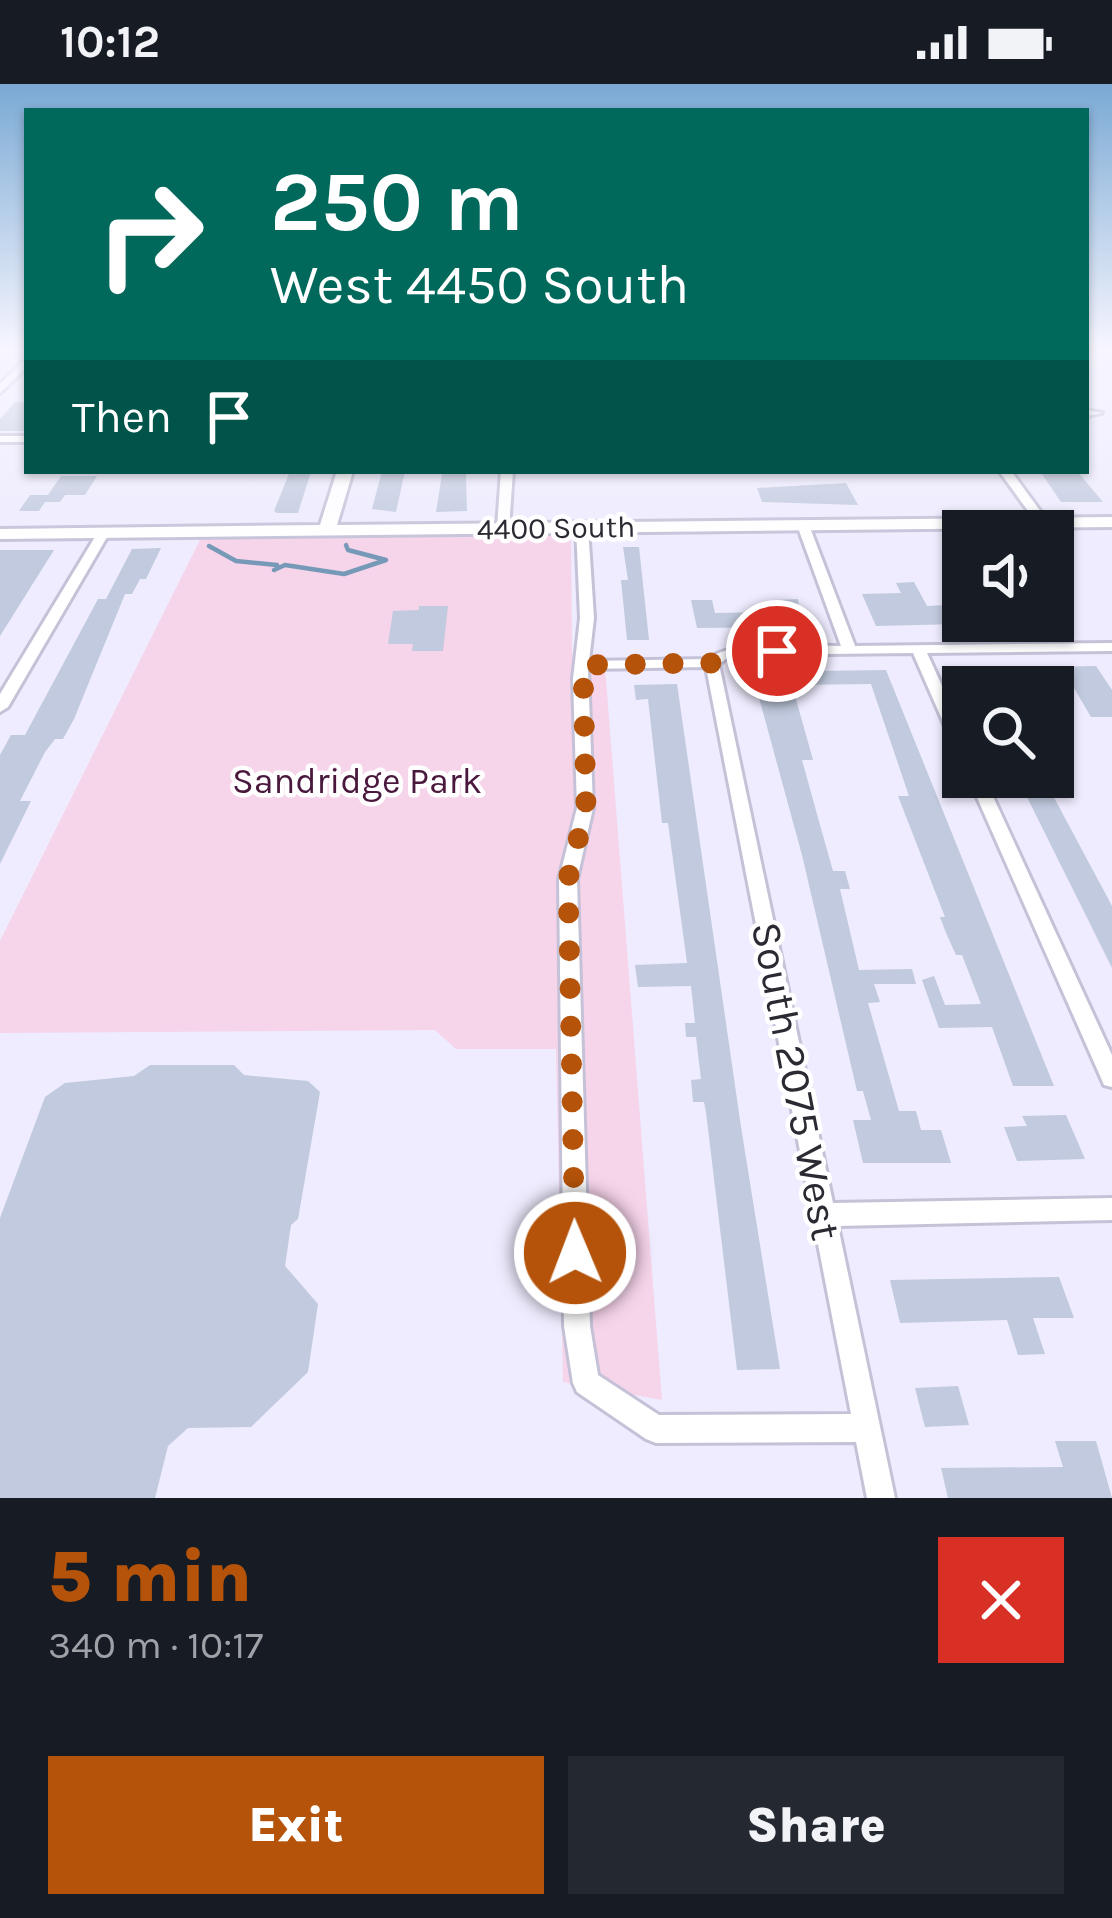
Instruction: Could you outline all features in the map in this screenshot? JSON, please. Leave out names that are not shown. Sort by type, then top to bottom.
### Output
[{"type":"street","points":[[326,530],[343,474]]},
{"type":"street","points":[[503,528],[507,474]]},
{"type":"street","points":[[1008,474],[1033,510]]},
{"type":"street","name":"4400 South","points":[[1074,523],[1112,522]]},
{"type":"street","name":"4400 South","points":[[0,533],[942,524]]},
{"type":"street","points":[[803,525],[850,650]]},
{"type":"street","points":[[582,527],[587,617],[583,665],[586,808],[568,879],[577,1325],[586,1383],[656,1429],[867,1428]]},
{"type":"street","points":[[0,707],[104,532]]},
{"type":"street","points":[[583,665],[712,663],[741,651],[1112,646]]},
{"type":"street","points":[[918,649],[942,702]]},
{"type":"street","name":"South 2075 West","points":[[712,663],[881,1498]]},
{"type":"street","points":[[985,798],[1112,1078]]},
{"type":"street","points":[[823,1215],[1112,1209]]},
{"type":"green space","name":"Sandridge Park","points":[[571,532],[572,655],[604,654],[662,1400],[563,1382],[556,1049],[456,1049],[435,1030],[0,1033],[0,941],[202,536]]},
{"type":"building","points":[[24,417],[24,431],[0,431],[0,419]]},
{"type":"building","points":[[289,474],[310,474],[298,513],[274,511]]},
{"type":"building","points":[[381,474],[404,474],[396,512],[372,509]]},
{"type":"building","points":[[442,474],[466,474],[467,511],[436,512]]},
{"type":"building","points":[[1042,474],[1080,474],[1103,502],[1061,502]]},
{"type":"building","points":[[61,476],[97,476],[85,495],[65,495],[60,502],[45,502],[39,511],[19,511],[30,495],[48,495]]},
{"type":"building","points":[[846,483],[858,505],[762,502],[757,488]]},
{"type":"building","points":[[623,547],[639,547],[649,640],[627,640]]},
{"type":"building","points":[[161,548],[146,579],[140,579],[132,594],[125,594],[74,719],[63,739],[55,739],[45,752],[20,801],[31,801],[0,864],[0,755],[11,735],[25,735],[98,599],[106,599],[132,549]]},
{"type":"building","points":[[0,550],[54,550],[0,636]]},
{"type":"building","points":[[914,582],[927,606],[942,605],[942,624],[876,626],[862,594],[901,593],[896,583]]},
{"type":"building","points":[[798,599],[802,627],[697,628],[691,600],[712,600],[715,613],[772,612],[771,607],[779,607],[777,600]]},
{"type":"building","points":[[419,606],[448,606],[443,651],[412,651],[413,644],[388,644],[393,611],[419,610]]},
{"type":"building","points":[[1096,666],[1112,690],[1112,717],[1091,717],[1074,688],[1074,667]]},
{"type":"building","points":[[886,670],[1054,1086],[1013,1086],[992,1027],[939,1028],[922,980],[934,976],[945,1005],[981,1004],[962,955],[956,955],[946,933],[940,917],[945,917],[898,796],[909,796],[871,684],[792,685],[813,760],[802,760],[833,871],[845,871],[850,889],[840,889],[859,970],[912,969],[916,984],[874,984],[880,1002],[868,1003],[899,1111],[916,1111],[921,1130],[941,1130],[951,1163],[863,1163],[853,1120],[871,1120],[863,1091],[857,1091],[802,855],[752,672]]},
{"type":"building","points":[[677,684],[780,1369],[737,1370],[706,1112],[704,1102],[693,1102],[691,1080],[701,1079],[696,1037],[686,1037],[685,1023],[695,1023],[691,986],[638,987],[635,965],[687,963],[668,823],[662,823],[648,699],[636,700],[634,685]]},
{"type":"building","points":[[1027,798],[1054,798],[1112,906],[1112,968]]},
{"type":"building","points":[[150,1065],[234,1065],[244,1075],[308,1081],[320,1092],[285,1266],[318,1304],[308,1372],[251,1427],[188,1428],[168,1446],[155,1498],[0,1498],[0,1218],[45,1097],[65,1083],[134,1076]]},
{"type":"building","points":[[1066,1115],[1085,1159],[1017,1161],[1004,1127],[1027,1126],[1022,1116]]},
{"type":"building","points":[[1059,1277],[1074,1318],[1033,1318],[1045,1354],[1018,1355],[1007,1320],[900,1323],[890,1280]]},
{"type":"building","points":[[958,1386],[969,1425],[925,1427],[915,1388]]},
{"type":"building","points":[[1055,1441],[1096,1441],[1112,1498],[948,1498],[941,1468],[1063,1467]]},
{"type":"waterway","points":[[274,570],[285,565],[344,574],[386,560],[348,550],[346,545]]},
{"type":"waterway","points":[[209,546],[236,561],[277,565]]},
{"type":"route","points":[[575,1253],[568,879],[586,808],[583,665],[712,663],[741,651],[777,651]]}]
